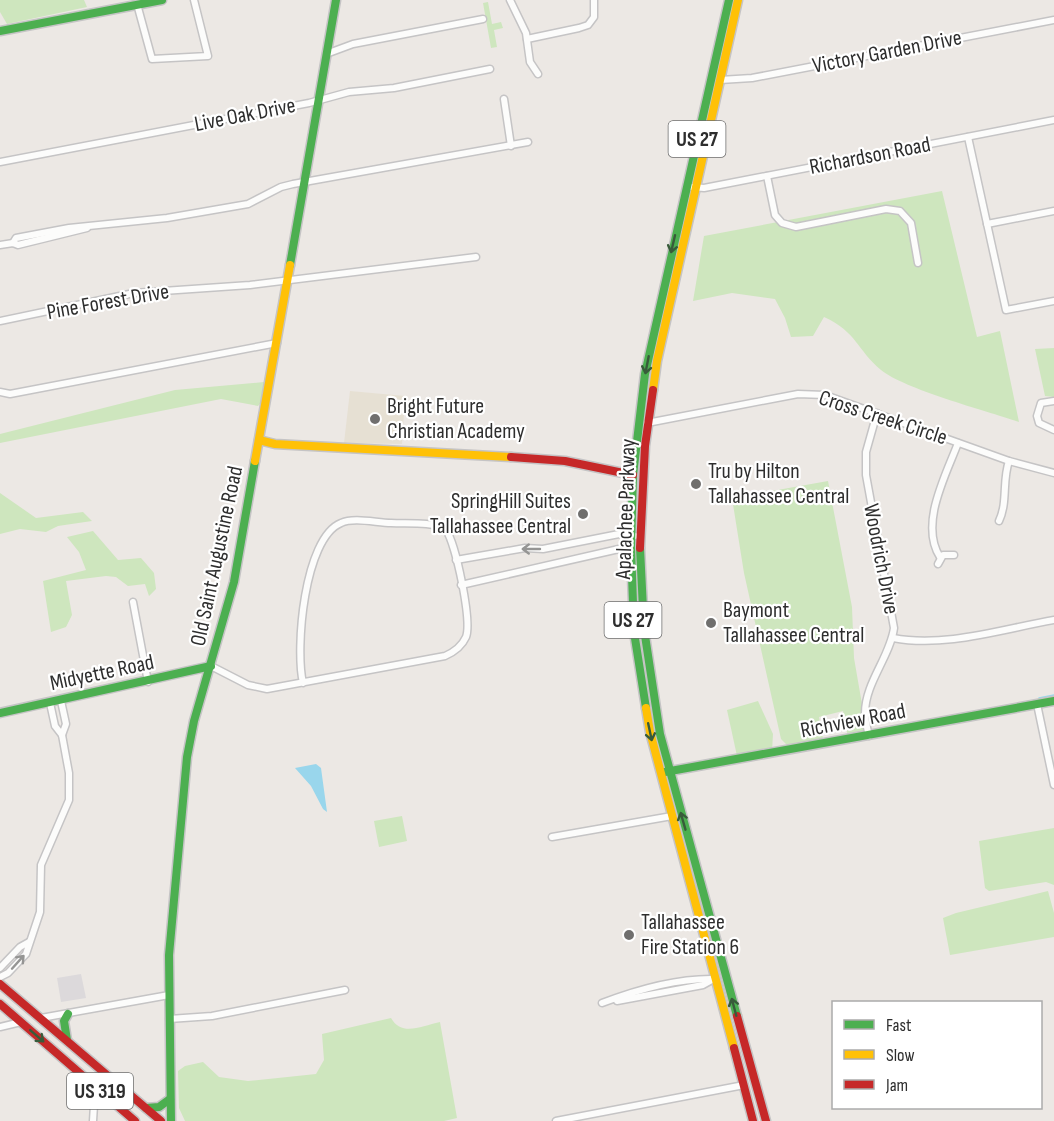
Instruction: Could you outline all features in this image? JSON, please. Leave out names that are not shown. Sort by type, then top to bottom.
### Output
[{"type":"main road","points":[[0,31],[117,4],[162,0]]},
{"type":"main road","name":"Old Saint Augustine Road","points":[[171,1121],[169,995],[171,924],[187,757],[194,721],[234,582],[336,0]]},
{"type":"main road","name":"Apalachee Parkway","points":[[738,0],[720,80],[651,346],[638,425],[633,475],[635,536],[648,665],[669,772],[766,1121]]},
{"type":"main road","points":[[730,1],[735,15]]},
{"type":"main road","name":"Apalachee Parkway","points":[[730,1],[713,68],[657,361],[635,536],[631,547],[636,648],[659,772],[753,1121]]},
{"type":"main road","points":[[713,68],[720,80]]},
{"type":"main road","points":[[259,440],[275,444],[429,451],[567,461],[633,475]]},
{"type":"main road","points":[[636,648],[648,665]]},
{"type":"main road","name":"Midyette Road","points":[[0,713],[148,682],[211,666]]},
{"type":"main road","name":"Richview Road","points":[[659,772],[1054,701]]},
{"type":"main road","points":[[701,887],[695,900],[710,919]]},
{"type":"main road","points":[[715,979],[726,976]]},
{"type":"main road","name":"US 319","points":[[0,984],[161,1121]]},
{"type":"main road","name":"US 319","points":[[0,1004],[135,1121]]},
{"type":"main road","points":[[67,1040],[64,1021],[68,1014]]},
{"type":"main road","points":[[740,1072],[754,1078]]},
{"type":"main road","points":[[146,1108],[159,1107],[170,1099]]},
{"type":"street","points":[[137,4],[152,59],[208,56],[194,0]]},
{"type":"street","points":[[510,0],[527,39],[530,62],[538,74]]},
{"type":"street","points":[[527,39],[585,26],[594,17],[594,0]]},
{"type":"street","points":[[326,54],[353,44],[483,19]]},
{"type":"street","name":"Victory Garden Drive","points":[[720,80],[729,82],[791,71],[1054,20]]},
{"type":"street","name":"Live Oak Drive","points":[[0,162],[319,100],[349,92],[394,88],[490,69]]},
{"type":"street","points":[[504,99],[511,146]]},
{"type":"street","name":"Richardson Road","points":[[691,187],[704,188],[1054,120]]},
{"type":"street","points":[[968,137],[1006,310],[1054,301]]},
{"type":"street","points":[[0,245],[13,243],[16,238],[69,228],[167,218],[248,204],[280,187],[528,142]]},
{"type":"street","points":[[767,176],[775,215],[788,226],[796,227],[886,209],[900,211],[910,223],[918,263]]},
{"type":"street","points":[[987,224],[1054,211]]},
{"type":"street","name":"Pine Forest Drive","points":[[0,321],[121,295],[288,280],[476,257]]},
{"type":"street","points":[[0,392],[6,394],[22,392],[277,343]]},
{"type":"street","name":"Cross Creek Circle","points":[[638,425],[811,393],[838,398],[958,443],[1054,473]]},
{"type":"street","points":[[1054,400],[1041,403],[1037,416],[1040,423],[1054,430]]},
{"type":"street","name":"Woodrich Drive","points":[[869,736],[865,712],[867,701],[893,638],[893,615],[866,475],[866,452],[877,413]]},
{"type":"street","points":[[938,564],[940,557],[934,543],[933,515],[958,443]]},
{"type":"street","points":[[999,521],[1004,510],[1005,479],[1009,460]]},
{"type":"street","points":[[211,666],[253,686],[273,688],[303,683],[445,656],[461,644],[466,637],[468,623],[456,560],[448,532],[436,526],[353,522],[335,526],[321,541],[315,553],[300,637],[299,658],[303,683]]},
{"type":"street","points":[[456,560],[525,548],[543,549],[635,536]]},
{"type":"street","points":[[461,585],[530,571],[539,565],[631,547]]},
{"type":"street","points":[[940,557],[954,555]]},
{"type":"street","points":[[133,602],[148,682]]},
{"type":"street","points":[[893,638],[915,642],[947,640],[1054,620]]},
{"type":"street","points":[[61,701],[66,724],[62,735]]},
{"type":"street","points":[[0,977],[8,973],[26,954],[28,942],[40,912],[41,865],[69,800],[69,773],[62,735],[55,726],[50,703]]},
{"type":"street","points":[[1037,704],[1054,784]]},
{"type":"street","points":[[552,837],[672,816]]},
{"type":"street","points":[[0,968],[28,942]]},
{"type":"street","points":[[700,978],[715,979],[703,985],[602,1004],[629,993],[700,978]]},
{"type":"street","points":[[169,1019],[212,1016],[345,990]]},
{"type":"street","points":[[41,1018],[169,995]]},
{"type":"street","points":[[0,1028],[21,1022]]},
{"type":"street","points":[[556,1121],[744,1085]]},
{"type":"street","points":[[93,1121],[94,1105],[102,1092]]},
{"type":"shaded area","name":"Bright Future Christian Academy","points":[[350,391],[405,396],[402,444],[344,443]]},
{"type":"shaded area","points":[[81,974],[86,998],[61,1002],[57,978]]},
{"type":"green space","points":[[0,0],[84,0],[87,7],[7,24],[0,12]]},
{"type":"green space","points":[[488,2],[492,24],[501,22],[503,28],[494,30],[497,47],[491,48],[483,3]]},
{"type":"green space","points":[[942,191],[977,337],[1000,331],[1019,422],[926,392],[892,377],[873,363],[850,335],[824,317],[813,336],[791,337],[785,318],[775,299],[732,293],[693,301],[704,236]]},
{"type":"green space","points":[[1054,348],[1054,397],[1045,396],[1035,349]]},
{"type":"green space","points":[[264,382],[264,399],[258,406],[221,399],[0,443],[0,434],[175,390]]},
{"type":"green space","points":[[828,481],[852,607],[854,658],[867,733],[848,737],[843,711],[819,717],[823,739],[788,746],[781,739],[744,573],[732,498]]},
{"type":"green space","points":[[0,493],[36,518],[83,512],[92,521],[58,526],[46,532],[20,529],[0,534]]},
{"type":"green space","points":[[93,531],[118,560],[141,558],[154,573],[156,589],[149,596],[145,584],[128,586],[116,577],[106,576],[66,581],[72,615],[66,627],[51,632],[43,581],[86,570],[79,552],[67,537]]},
{"type":"green space","points":[[758,701],[773,734],[772,751],[737,756],[727,710]]},
{"type":"green space","points":[[402,816],[407,841],[379,847],[374,821]]},
{"type":"green space","points":[[1054,828],[1054,885],[1046,882],[989,891],[985,888],[979,841]]},
{"type":"green space","points":[[1048,891],[1054,913],[1054,937],[950,955],[943,918]]},
{"type":"green space","points":[[391,1018],[395,1024],[406,1029],[440,1022],[457,1118],[444,1121],[185,1121],[179,1108],[178,1071],[185,1066],[203,1062],[219,1077],[248,1081],[316,1074],[324,1060],[322,1034]]},
{"type":"water","points":[[316,764],[321,768],[327,812],[323,809],[311,786],[295,768]]},
{"type":"waterway","points":[[1039,698],[1054,695]]},
{"type":"traffic: fast","points":[[0,31],[162,0]]},
{"type":"traffic: fast","points":[[290,265],[336,0]]},
{"type":"traffic: fast","points":[[646,708],[634,632],[631,547],[633,475],[645,374],[729,0]]},
{"type":"traffic: fast","points":[[171,1121],[169,955],[187,757],[194,721],[234,582],[255,461]]},
{"type":"traffic: fast","points":[[640,548],[644,629],[660,734],[737,1016]]},
{"type":"traffic: fast","points":[[0,713],[211,666]]},
{"type":"traffic: fast","points":[[665,772],[1054,701]]},
{"type":"traffic: fast","points":[[67,1040],[64,1021],[68,1014]]},
{"type":"traffic: fast","points":[[146,1108],[159,1107],[170,1099]]},
{"type":"traffic: slow","points":[[653,390],[657,361],[738,0]]},
{"type":"traffic: slow","points":[[255,461],[290,265]]},
{"type":"traffic: slow","points":[[259,440],[275,444],[511,457]]},
{"type":"traffic: slow","points":[[646,708],[650,732],[734,1048]]},
{"type":"traffic: jam","points":[[640,548],[645,446],[653,390]]},
{"type":"traffic: jam","points":[[511,457],[565,461],[633,475]]},
{"type":"traffic: jam","points":[[0,984],[161,1121]]},
{"type":"traffic: jam","points":[[0,1004],[135,1121]]},
{"type":"traffic: jam","points":[[737,1016],[766,1121]]},
{"type":"traffic: jam","points":[[734,1048],[753,1121]]},
{"type":"place","name":"Bright Future Christian Academy","points":[[375,419]]},
{"type":"place","name":"Tru by Hilton Tallahassee Central","points":[[696,484]]},
{"type":"place","name":"SpringHill Suites Tallahassee Central","points":[[583,514]]},
{"type":"place","name":"Baymont Tallahassee Central","points":[[711,623]]},
{"type":"place","name":"Tallahassee Fire Station 6","points":[[629,935]]}]
